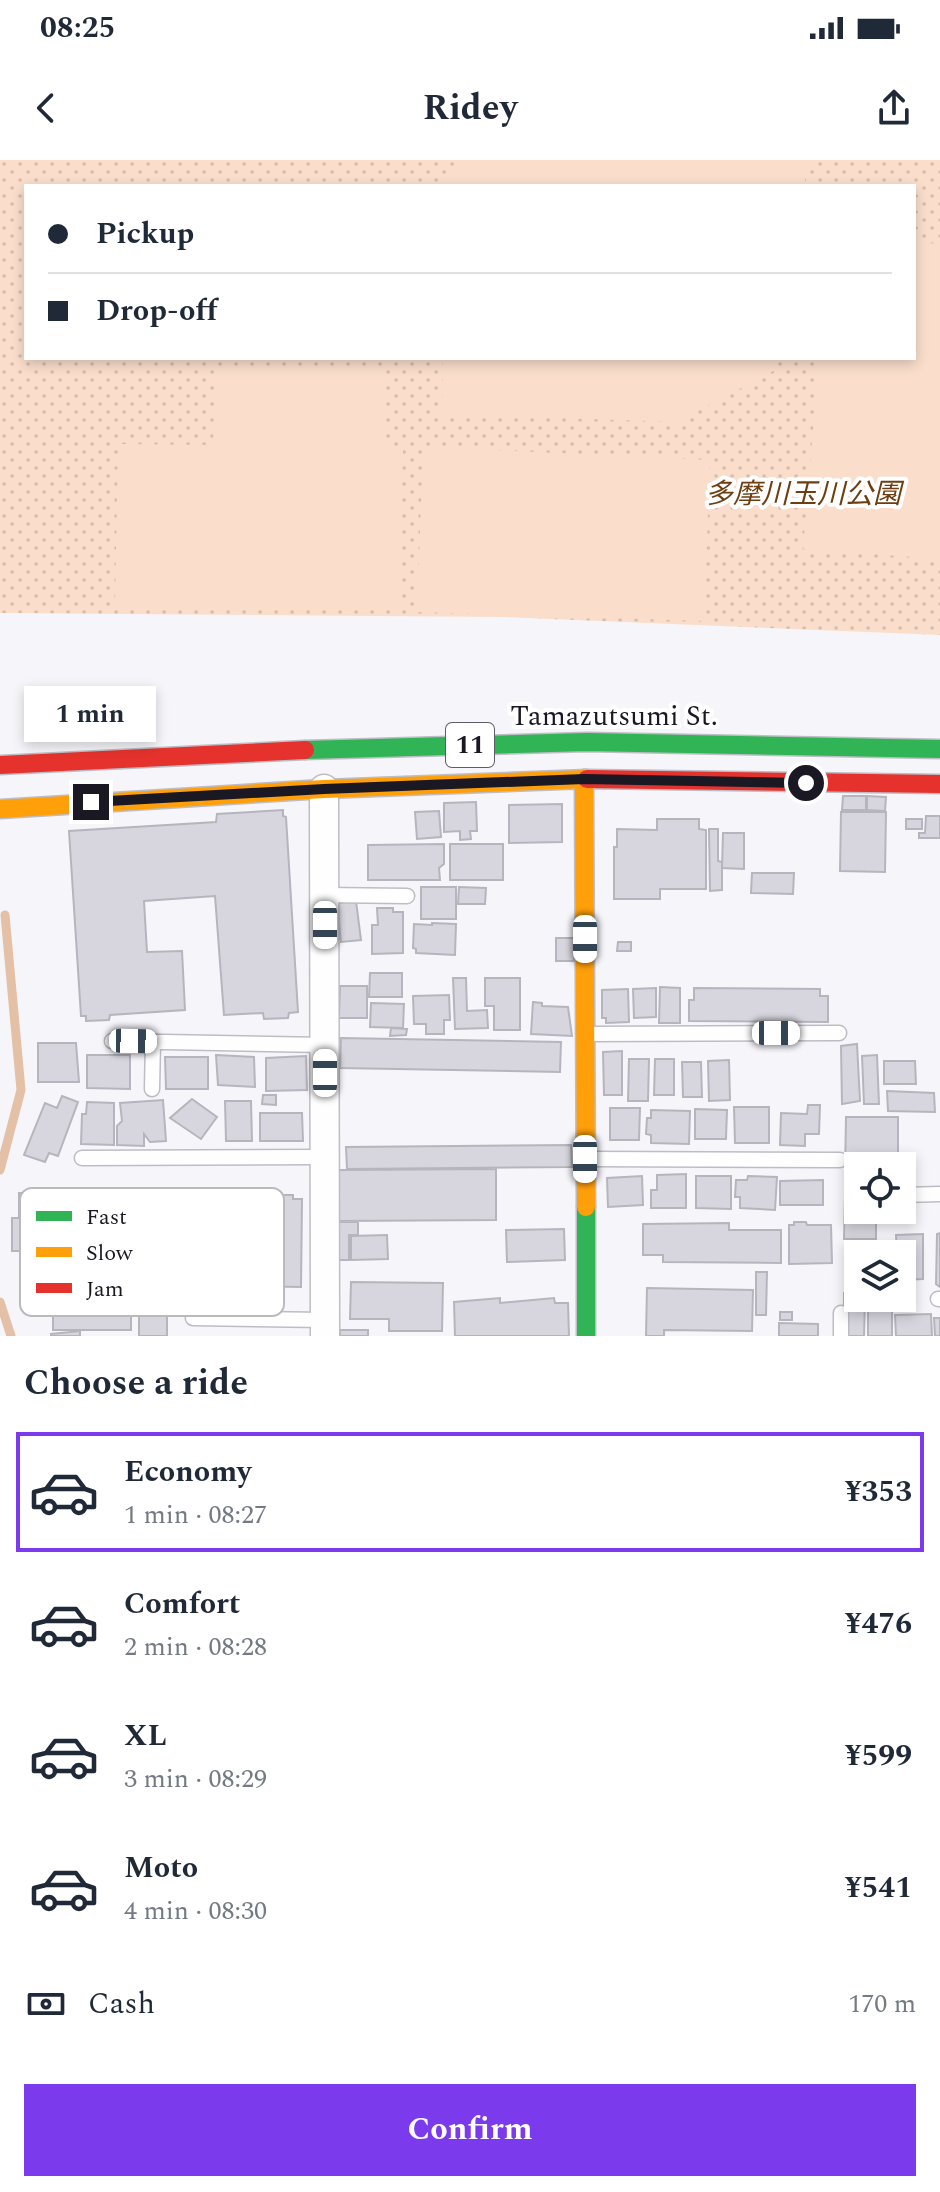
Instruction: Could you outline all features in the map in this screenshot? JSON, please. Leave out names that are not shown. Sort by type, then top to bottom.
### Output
[{"type":"street","name":"Tamazutsumi St.","points":[[0,765],[373,747],[573,742],[940,749]]},
{"type":"street","points":[[0,809],[324,789],[584,779],[940,784]]},
{"type":"street","points":[[584,779],[586,1336]]},
{"type":"street","points":[[324,789],[325,1328]]},
{"type":"lane","points":[[325,895],[407,896]]},
{"type":"lane","points":[[585,1034],[839,1033]]},
{"type":"lane","points":[[112,1041],[325,1045]]},
{"type":"lane","points":[[152,1089],[153,1041]]},
{"type":"lane","points":[[82,1158],[325,1157]]},
{"type":"lane","points":[[585,1159],[840,1160]]},
{"type":"lane","points":[[916,1195],[940,1194]]},
{"type":"lane","points":[[841,1313],[841,1336]]},
{"type":"lane","points":[[193,1318],[325,1328]]},
{"type":"green space","name":"多摩川玉川公園","points":[[0,160],[940,160],[940,635],[502,617],[0,613]]},
{"type":"green space","points":[[462,160],[808,160],[804,184],[446,184],[446,177]]},
{"type":"green space","points":[[916,242],[940,244],[940,559],[803,549],[819,360],[916,360]]},
{"type":"green space","points":[[443,360],[779,360],[777,369],[677,422],[442,414]]},
{"type":"green space","points":[[215,368],[385,370],[383,448],[403,449],[399,610],[115,606],[118,444],[213,445]]},
{"type":"green space","points":[[423,447],[710,460],[704,621],[417,612]]},
{"type":"building","points":[[843,796],[866,796],[866,810],[842,810]]},
{"type":"building","points":[[867,796],[886,797],[885,811],[867,810]]},
{"type":"building","points":[[476,802],[477,831],[470,831],[471,839],[460,840],[460,831],[444,832],[444,803]]},
{"type":"building","points":[[562,804],[562,842],[509,843],[509,805]]},
{"type":"building","points":[[283,810],[286,817],[298,1012],[289,1013],[288,1018],[264,1019],[263,1013],[224,1015],[215,896],[144,901],[147,952],[182,951],[185,1010],[110,1015],[109,1020],[86,1021],[86,1016],[81,1016],[69,831],[216,822],[217,814]]},
{"type":"building","points":[[439,811],[441,837],[417,839],[415,812]]},
{"type":"building","points":[[841,812],[886,812],[885,872],[840,871]]},
{"type":"building","points":[[926,816],[940,816],[940,838],[919,838],[919,833],[925,833]]},
{"type":"building","points":[[657,819],[699,819],[699,829],[706,830],[706,889],[660,889],[660,899],[614,899],[617,829],[657,830]]},
{"type":"building","points":[[906,819],[922,819],[922,829],[906,829]]},
{"type":"building","points":[[709,829],[718,829],[722,890],[710,891]]},
{"type":"building","points":[[723,833],[744,833],[744,869],[722,868]]},
{"type":"building","points":[[444,844],[440,880],[368,880],[368,845]]},
{"type":"building","points":[[450,844],[503,844],[503,880],[450,880]]},
{"type":"building","points":[[752,873],[794,873],[793,894],[751,893]]},
{"type":"building","points":[[421,887],[456,887],[456,919],[421,919]]},
{"type":"building","points":[[459,887],[486,888],[485,904],[458,904]]},
{"type":"building","points":[[356,901],[361,940],[341,942],[337,903]]},
{"type":"building","points":[[377,908],[393,908],[393,912],[403,912],[403,953],[372,954],[372,925],[378,925]]},
{"type":"building","points":[[414,924],[456,924],[455,955],[416,953],[413,948]]},
{"type":"building","points":[[556,938],[574,938],[574,961],[556,961]]},
{"type":"building","points":[[618,942],[631,942],[631,951],[617,951]]},
{"type":"building","points":[[370,973],[402,973],[402,997],[369,997]]},
{"type":"building","points":[[453,978],[466,978],[467,1011],[487,1010],[488,1028],[455,1029]]},
{"type":"building","points":[[485,978],[520,978],[520,1030],[494,1030],[494,1006],[485,1006]]},
{"type":"building","points":[[340,986],[367,986],[367,1018],[339,1018]]},
{"type":"building","points":[[660,987],[680,988],[680,1023],[659,1023]]},
{"type":"building","points":[[656,988],[656,1017],[634,1018],[633,989]]},
{"type":"building","points":[[694,988],[820,989],[820,996],[828,996],[828,1022],[689,1021],[689,1000],[694,1000]]},
{"type":"building","points":[[628,989],[629,1022],[606,1023],[606,1018],[602,1018],[602,990]]},
{"type":"building","points":[[449,995],[450,1020],[444,1020],[444,1034],[426,1034],[426,1024],[414,1024],[413,996]]},
{"type":"building","points":[[533,1002],[542,1003],[542,1006],[568,1007],[572,1036],[531,1034]]},
{"type":"building","points":[[371,1003],[404,1004],[403,1028],[370,1027]]},
{"type":"building","points":[[391,1028],[407,1029],[406,1035],[390,1036]]},
{"type":"building","points":[[341,1038],[561,1042],[560,1072],[340,1068]]},
{"type":"building","points":[[38,1043],[76,1043],[79,1082],[38,1082]]},
{"type":"building","points":[[857,1044],[860,1101],[842,1104],[841,1046]]},
{"type":"building","points":[[622,1051],[622,1095],[604,1095],[603,1052]]},
{"type":"building","points":[[87,1055],[130,1055],[130,1089],[87,1088]]},
{"type":"building","points":[[216,1055],[254,1057],[255,1087],[218,1085]]},
{"type":"building","points":[[877,1055],[879,1104],[864,1104],[862,1056]]},
{"type":"building","points":[[306,1056],[307,1090],[266,1091],[266,1058]]},
{"type":"building","points":[[165,1057],[208,1057],[208,1089],[166,1089]]},
{"type":"building","points":[[629,1059],[649,1059],[648,1101],[628,1101]]},
{"type":"building","points":[[655,1059],[674,1059],[674,1095],[654,1095]]},
{"type":"building","points":[[729,1060],[730,1100],[709,1101],[708,1061]]},
{"type":"building","points":[[884,1061],[915,1061],[916,1084],[884,1084]]},
{"type":"building","points":[[682,1062],[701,1062],[702,1097],[683,1097]]},
{"type":"building","points":[[887,1091],[934,1093],[935,1112],[888,1111]]},
{"type":"building","points":[[263,1095],[276,1095],[276,1105],[262,1104]]},
{"type":"building","points":[[62,1096],[78,1102],[58,1156],[49,1153],[45,1162],[24,1155],[45,1103],[57,1108]]},
{"type":"building","points":[[192,1099],[217,1117],[201,1139],[170,1118]]},
{"type":"building","points":[[163,1100],[166,1141],[150,1142],[144,1134],[144,1146],[117,1145],[117,1126],[122,1121],[120,1103]]},
{"type":"building","points":[[225,1101],[251,1101],[252,1141],[226,1141]]},
{"type":"building","points":[[87,1102],[114,1103],[114,1145],[81,1144],[82,1114],[86,1114]]},
{"type":"building","points":[[808,1105],[820,1105],[819,1134],[805,1134],[805,1146],[780,1145],[781,1113],[807,1114]]},
{"type":"building","points":[[734,1107],[769,1107],[769,1143],[735,1143]]},
{"type":"building","points":[[610,1108],[640,1108],[639,1140],[610,1140]]},
{"type":"building","points":[[695,1109],[727,1110],[726,1139],[695,1139]]},
{"type":"building","points":[[651,1110],[690,1111],[689,1144],[651,1143],[651,1135],[646,1134]]},
{"type":"building","points":[[260,1113],[302,1113],[303,1141],[260,1141]]},
{"type":"building","points":[[846,1117],[898,1117],[898,1152],[845,1152]]},
{"type":"building","points":[[571,1145],[572,1167],[347,1169],[346,1147]]},
{"type":"building","points":[[496,1169],[496,1220],[339,1221],[339,1170]]},
{"type":"building","points":[[686,1174],[686,1208],[651,1208],[651,1190],[657,1190],[657,1175]]},
{"type":"building","points":[[642,1176],[643,1205],[608,1207],[607,1178]]},
{"type":"building","points":[[696,1176],[731,1176],[731,1209],[696,1208]]},
{"type":"building","points":[[748,1176],[777,1177],[775,1210],[740,1208],[740,1197],[735,1197],[736,1180],[747,1180]]},
{"type":"building","points":[[823,1180],[823,1205],[780,1205],[780,1181]]},
{"type":"building","points":[[20,1193],[20,1251],[12,1251],[12,1218],[19,1218]]},
{"type":"building","points":[[284,1195],[302,1199],[301,1287],[284,1287]]},
{"type":"building","points":[[338,1222],[358,1222],[358,1235],[349,1235],[349,1260],[338,1260]]},
{"type":"building","points":[[794,1222],[831,1225],[832,1263],[789,1264],[789,1225],[794,1225]]},
{"type":"building","points":[[729,1223],[729,1230],[781,1230],[781,1263],[663,1262],[663,1255],[643,1255],[643,1224]]},
{"type":"building","points":[[844,1224],[876,1224],[876,1239],[844,1239]]},
{"type":"building","points":[[564,1229],[565,1260],[507,1262],[506,1230]]},
{"type":"building","points":[[940,1233],[940,1287],[936,1284],[937,1234]]},
{"type":"building","points":[[923,1234],[923,1279],[916,1279],[916,1240],[896,1240],[896,1235]]},
{"type":"building","points":[[387,1235],[388,1259],[351,1260],[351,1236]]},
{"type":"building","points":[[756,1272],[767,1272],[766,1315],[756,1315]]},
{"type":"building","points":[[351,1282],[443,1283],[442,1331],[389,1331],[389,1319],[350,1319]]},
{"type":"building","points":[[647,1288],[753,1290],[752,1331],[664,1330],[664,1336],[646,1336]]},
{"type":"building","points":[[500,1298],[500,1303],[554,1298],[555,1303],[568,1303],[569,1336],[455,1336],[454,1302]]},
{"type":"building","points":[[780,1312],[792,1312],[792,1320],[780,1320]]},
{"type":"building","points":[[844,1312],[865,1312],[864,1336],[844,1336]]},
{"type":"building","points":[[868,1312],[892,1312],[892,1336],[868,1336]]},
{"type":"building","points":[[931,1314],[932,1336],[896,1336],[895,1315]]},
{"type":"building","points":[[53,1316],[131,1316],[131,1330],[53,1330]]},
{"type":"building","points":[[139,1316],[167,1316],[167,1336],[139,1336]]},
{"type":"building","points":[[934,1318],[940,1318],[940,1336],[935,1336]]},
{"type":"building","points":[[779,1323],[818,1324],[818,1336],[779,1336]]},
{"type":"building","points":[[340,1330],[368,1330],[368,1336],[340,1336]]},
{"type":"building","points":[[80,1331],[80,1336],[51,1336],[51,1334]]},
{"type":"waterway","points":[[0,1170],[21,1090],[5,915]]},
{"type":"waterway","points":[[0,1302],[11,1336]]},
{"type":"traffic: fast","points":[[305,750],[587,742],[940,749]]},
{"type":"traffic: fast","points":[[586,1207],[586,1336]]},
{"type":"traffic: slow","points":[[584,779],[586,1207]]},
{"type":"traffic: slow","points":[[0,809],[324,789],[587,779]]},
{"type":"traffic: jam","points":[[0,765],[305,750]]},
{"type":"traffic: jam","points":[[587,779],[940,784]]},
{"type":"route","points":[[91,802],[584,779],[806,783]]}]
